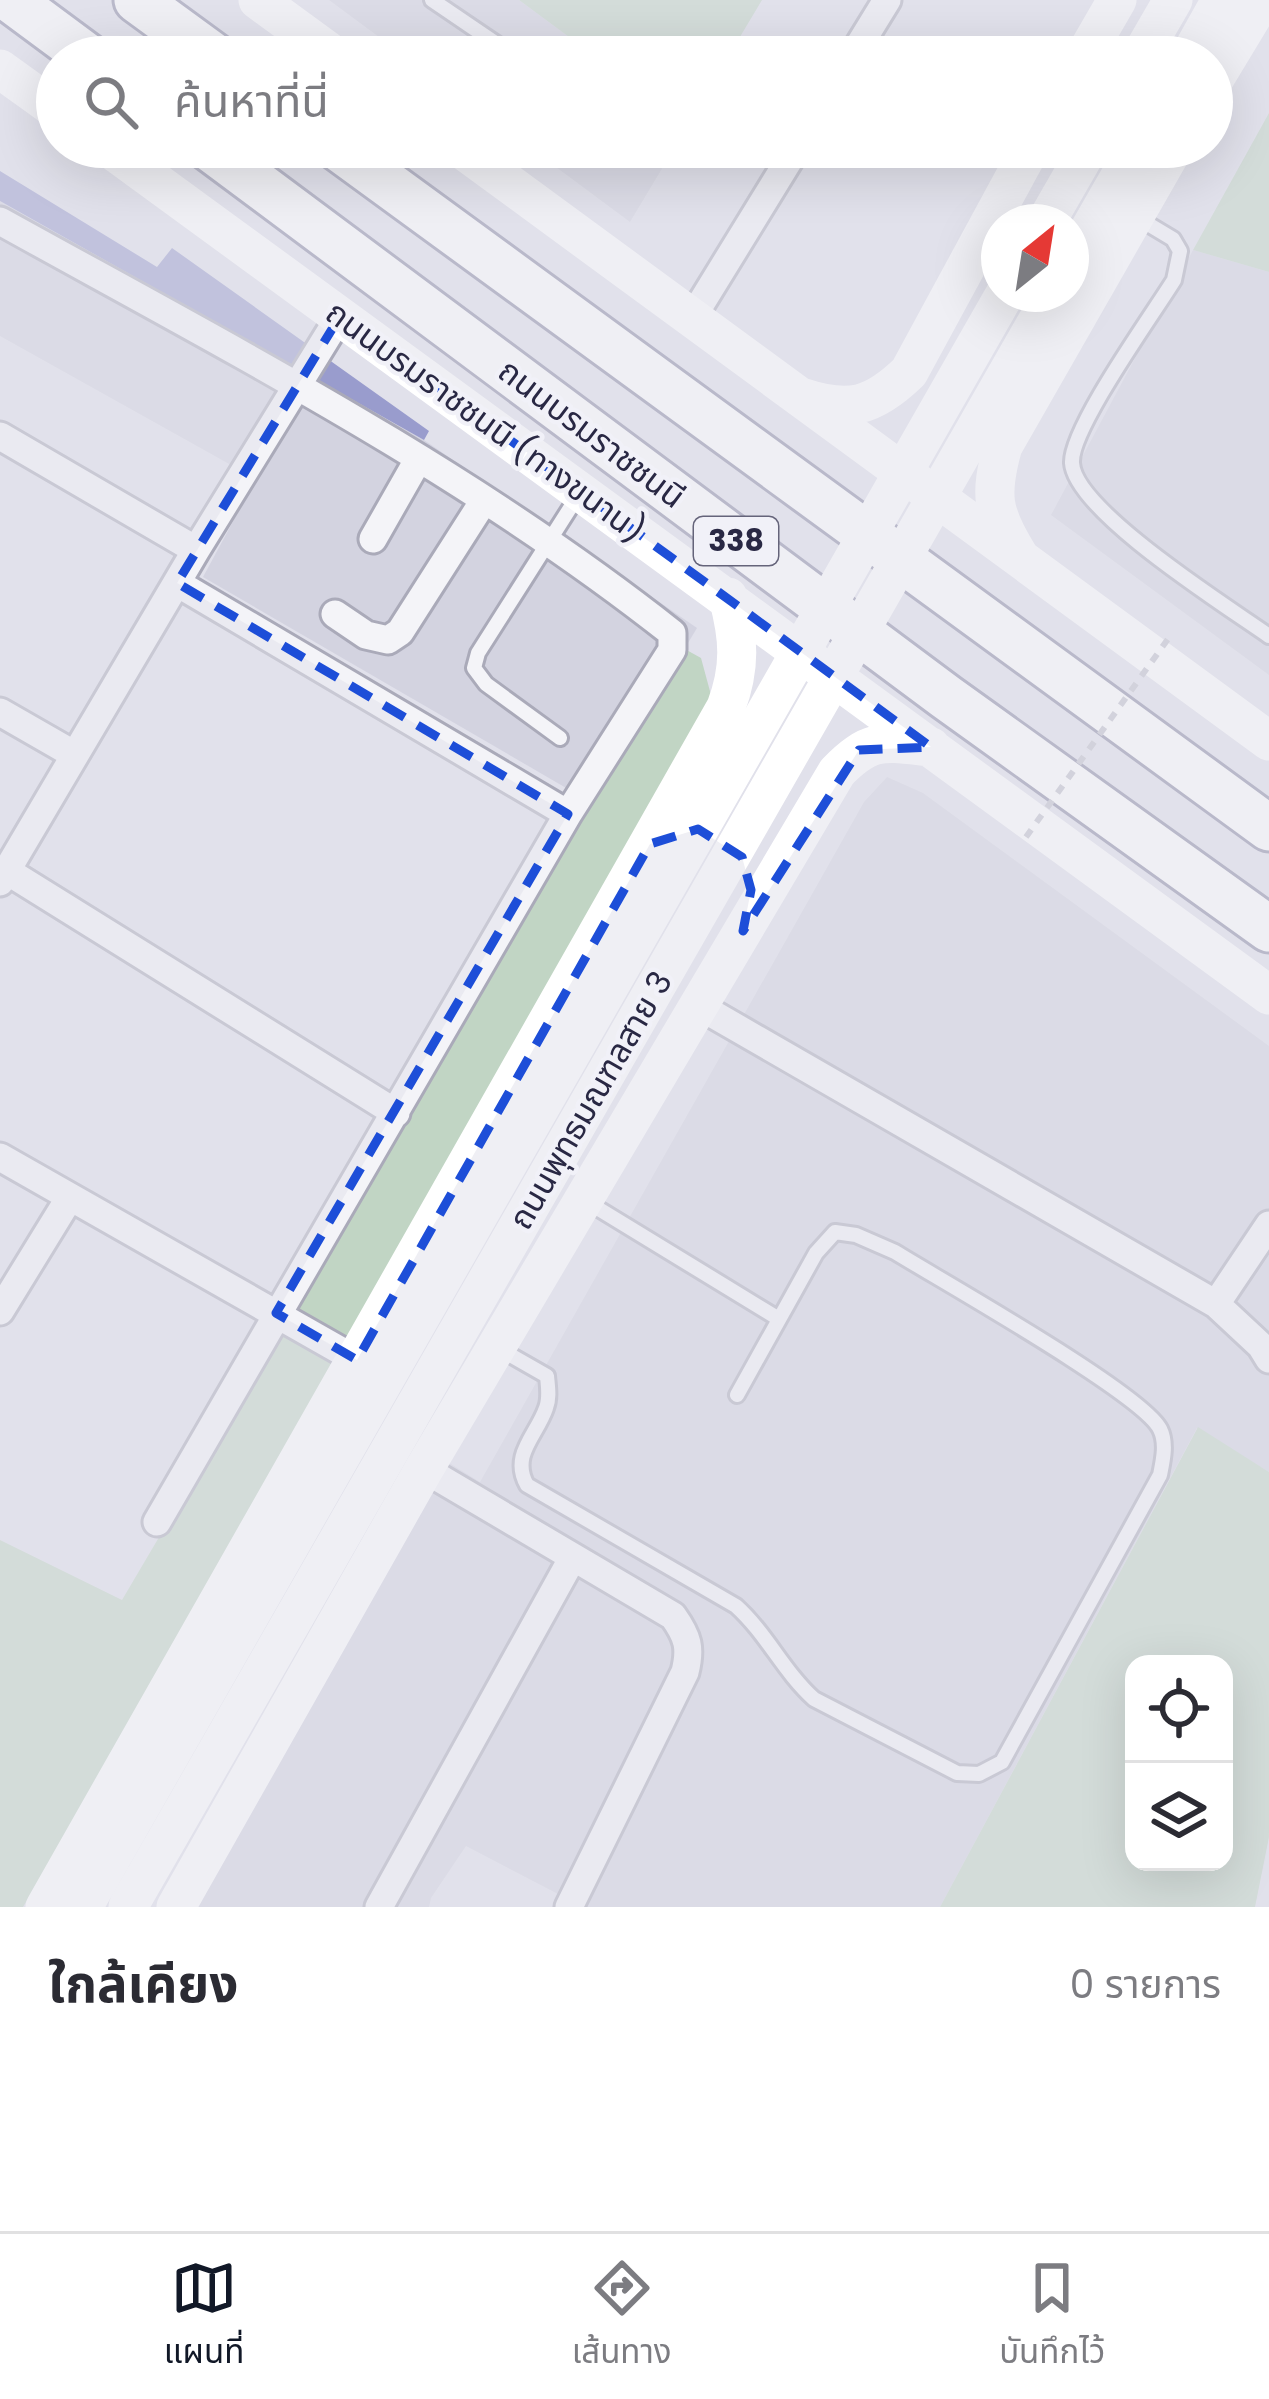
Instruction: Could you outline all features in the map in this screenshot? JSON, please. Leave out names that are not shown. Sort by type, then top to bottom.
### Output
[{"type":"highway","points":[[11,0],[60,36]]},
{"type":"highway","points":[[137,0],[186,36]]},
{"type":"highway","name":"ถนนบรมราชชนนี","points":[[236,168],[946,697],[1269,928]]},
{"type":"highway","name":"338","points":[[366,168],[1269,828]]},
{"type":"main road","points":[[1096,36],[1117,0]]},
{"type":"main road","points":[[1152,36],[1173,0]]},
{"type":"main road","points":[[1201,36],[1221,0]]},
{"type":"main road","points":[[1233,48],[1262,0]]},
{"type":"main road","points":[[266,2],[309,36]]},
{"type":"main road","points":[[0,69],[36,95]]},
{"type":"main road","name":"ถนนบรมราชชนนี (ทางขนาน)","points":[[133,168],[330,331],[582,490],[1269,995]]},
{"type":"main road","points":[[487,168],[1269,741]]},
{"type":"main road","points":[[791,394],[826,406],[858,406],[886,394],[909,372],[1020,168]]},
{"type":"main road","points":[[1025,168],[1024,192],[1034,204]]},
{"type":"main road","points":[[1058,204],[1078,168]]},
{"type":"main road","points":[[1089,231],[1125,168]]},
{"type":"main road","points":[[1022,562],[1000,526],[992,501],[1003,446],[1162,168]]},
{"type":"main road","points":[[1089,233],[1114,228],[1137,211]]},
{"type":"main road","name":"ถนนพุทธมณฑลสาย 3","points":[[83,1907],[995,312]]},
{"type":"main road","name":"ถนนพุทธมณฑลสาย 3","points":[[128,1907],[1043,312]]},
{"type":"main road","points":[[46,1907],[650,844],[733,688],[738,635],[728,598]]},
{"type":"main road","points":[[176,1907],[424,1468],[837,772],[859,750],[891,743],[931,747]]},
{"type":"main road","points":[[650,844],[698,829],[742,857],[751,890],[743,931]]},
{"type":"street","points":[[865,36],[887,0]]},
{"type":"street","points":[[692,318],[783,168]]},
{"type":"street","points":[[0,221],[297,384],[547,544],[672,633],[672,650],[568,814],[158,1522]]},
{"type":"street","points":[[330,331],[3,877],[396,1113]]},
{"type":"street","points":[[0,436],[196,550]]},
{"type":"street","points":[[373,539],[418,460]]},
{"type":"street","points":[[334,614],[366,635],[388,640],[400,632],[483,502]]},
{"type":"street","points":[[177,583],[568,814]]},
{"type":"street","points":[[0,712],[75,755]]},
{"type":"street","points":[[699,1006],[1216,1304],[1269,1359]]},
{"type":"street","points":[[0,1157],[356,1360]]},
{"type":"street","points":[[0,1311],[70,1197]]},
{"type":"street","points":[[1216,1304],[1269,1225]]},
{"type":"street","points":[[424,1468],[673,1616],[686,1635],[690,1652],[685,1672],[580,1903]]},
{"type":"street","points":[[379,1907],[572,1557]]},
{"type":"lane","points":[[432,0],[484,36]]},
{"type":"lane","points":[[1137,211],[1173,238],[1180,251],[1174,280],[1080,432],[1072,463],[1081,488],[1141,546],[1269,636]]},
{"type":"lane","points":[[560,738],[486,684],[475,668],[478,653],[582,490]]},
{"type":"lane","points":[[584,1201],[779,1319]]},
{"type":"lane","points":[[498,1348],[547,1376],[547,1406],[523,1451],[520,1473],[527,1485],[736,1606],[756,1624],[798,1685],[814,1699],[957,1773],[979,1774],[1002,1762],[1160,1475],[1164,1448],[1160,1427],[1125,1395],[895,1252],[856,1235],[835,1232],[816,1253],[736,1395]]},
{"type":"path","points":[[1025,838],[1168,639]]},
{"type":"highlighted area","points":[[340,316],[931,747],[859,750],[743,931],[751,890],[742,857],[698,829],[650,844],[357,1360],[276,1313],[568,814],[177,583]]},
{"type":"shaded area","points":[[329,0],[519,0],[568,36],[378,36]]},
{"type":"shaded area","points":[[557,168],[662,168],[630,222]]},
{"type":"shaded area","points":[[0,201],[424,440],[697,628],[592,803],[203,577],[256,479],[0,336]]},
{"type":"shaded area","points":[[1193,250],[1269,272],[1269,675],[1051,515]]},
{"type":"shaded area","points":[[887,777],[923,793],[1269,1046],[1269,1472],[1197,1428],[940,1907],[583,1907],[466,1846],[429,1907],[183,1907],[446,1461],[480,1482],[864,802]]},
{"type":"green space","points":[[519,0],[762,0],[741,36],[568,36]]},
{"type":"green space","points":[[1269,113],[1269,272],[1193,250]]},
{"type":"green space","points":[[683,648],[701,658],[714,706],[23,1907],[0,1907],[0,1540],[122,1600]]},
{"type":"green space","points":[[1198,1427],[1269,1472],[1269,1837],[1255,1907],[940,1907]]},
{"type":"water","points":[[0,171],[157,267],[172,248],[429,431],[424,440],[0,201]]}]
